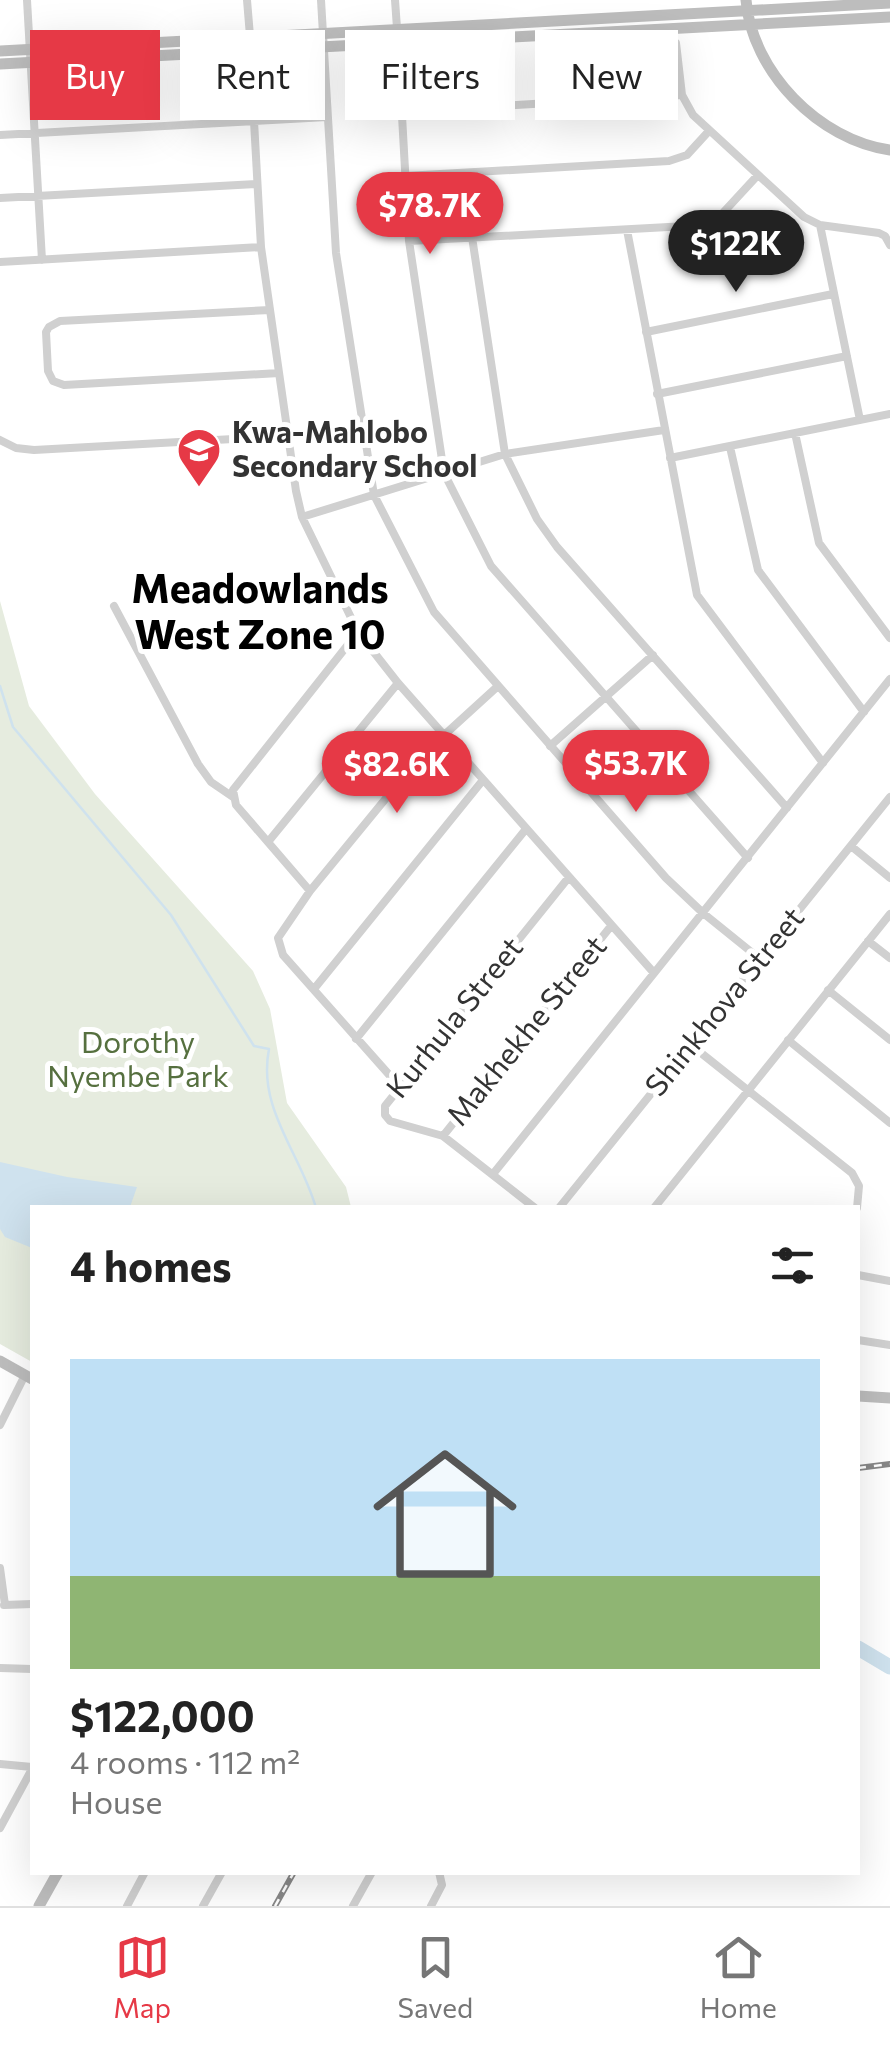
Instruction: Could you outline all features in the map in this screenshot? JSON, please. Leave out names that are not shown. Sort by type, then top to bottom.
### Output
[{"type":"main road","points":[[325,32],[747,5],[890,3]]},
{"type":"main road","points":[[747,5],[772,69],[797,101],[838,132],[890,150]]},
{"type":"main road","points":[[515,38],[890,17]]},
{"type":"main road","points":[[0,51],[30,56]]},
{"type":"main road","points":[[0,64],[30,56]]},
{"type":"main road","points":[[0,1361],[29,1377]]},
{"type":"main road","points":[[860,1396],[890,1398]]},
{"type":"main road","points":[[42,1906],[59,1875]]},
{"type":"street","points":[[27,0],[30,42]]},
{"type":"street","points":[[247,0],[250,30]]},
{"type":"street","points":[[321,0],[322,30]]},
{"type":"street","points":[[395,0],[397,28]]},
{"type":"street","points":[[678,61],[682,96],[708,132],[804,217],[820,225],[879,232],[890,244]]},
{"type":"street","points":[[325,89],[336,253],[374,495],[422,595],[666,878],[760,959]]},
{"type":"street","points":[[515,106],[682,96]]},
{"type":"street","points":[[0,135],[327,117]]},
{"type":"street","points":[[33,120],[42,260]]},
{"type":"street","points":[[402,120],[409,242],[444,473],[491,566],[748,858]]},
{"type":"street","points":[[254,121],[261,247],[302,517],[358,632],[654,973]]},
{"type":"street","points":[[406,176],[668,162],[687,155],[708,132]]},
{"type":"street","points":[[409,242],[694,226],[713,221],[757,176]]},
{"type":"street","points":[[0,198],[257,184]]},
{"type":"street","points":[[820,225],[860,420]]},
{"type":"street","points":[[627,230],[697,595],[823,763]]},
{"type":"street","points":[[472,237],[505,454],[545,532],[786,808]]},
{"type":"street","points":[[0,262],[261,247]]},
{"type":"street","points":[[646,332],[833,294]]},
{"type":"street","points":[[270,310],[60,321],[46,332],[48,371],[53,382],[64,384],[279,373]]},
{"type":"street","points":[[657,394],[847,356]]},
{"type":"street","points":[[670,458],[890,414]]},
{"type":"street","points":[[302,517],[505,454],[664,430]]},
{"type":"street","points":[[794,434],[819,544],[890,638]]},
{"type":"street","points":[[0,440],[34,450],[288,436]]},
{"type":"street","points":[[730,447],[758,570],[864,712]]},
{"type":"street","points":[[114,606],[198,764],[212,782],[232,797],[310,891]]},
{"type":"street","points":[[232,797],[238,780],[358,632]]},
{"type":"street","points":[[550,746],[652,655]]},
{"type":"street","points":[[493,1174],[890,679]]},
{"type":"street","points":[[268,842],[398,682]]},
{"type":"street","points":[[400,1086],[283,955],[278,943],[280,932],[443,734],[498,686]]},
{"type":"street","points":[[314,989],[483,780]]},
{"type":"street","name":"Shinkhova Street","points":[[561,1205],[890,797]]},
{"type":"street","points":[[356,1039],[526,829]]},
{"type":"street","points":[[851,846],[890,878]]},
{"type":"street","name":"Kurhula Street","points":[[530,1205],[443,1136],[387,1118],[385,1106],[568,876]]},
{"type":"street","points":[[656,1205],[890,914]]},
{"type":"street","name":"Makhekhe Street","points":[[443,1136],[611,926]]},
{"type":"street","points":[[868,941],[890,958]]},
{"type":"street","points":[[828,990],[890,1040]]},
{"type":"street","points":[[788,1040],[890,1123]]},
{"type":"street","points":[[691,1045],[852,1173],[859,1186],[857,1205]]},
{"type":"street","points":[[860,1275],[890,1281]]},
{"type":"street","points":[[860,1340],[890,1345]]},
{"type":"street","points":[[0,1424],[29,1377]]},
{"type":"street","points":[[0,1568],[2,1605],[30,1604]]},
{"type":"street","points":[[0,1668],[30,1669]]},
{"type":"street","points":[[0,1764],[30,1768]]},
{"type":"street","points":[[0,1828],[30,1772]]},
{"type":"street","points":[[126,1906],[143,1875]]},
{"type":"street","points":[[203,1906],[220,1875]]},
{"type":"street","points":[[353,1906],[370,1875]]},
{"type":"street","points":[[431,1906],[442,1885],[441,1875]]},
{"type":"green space","name":"Dorothy Nyembe Park","points":[[0,601],[29,706],[95,794],[253,971],[270,1009],[287,1103],[346,1187],[350,1205],[30,1205],[30,1361],[0,1344]]},
{"type":"water","points":[[0,1162],[137,1187],[131,1205],[30,1205],[30,1247],[5,1237],[0,1229]]},
{"type":"waterway","points":[[0,686],[13,727],[171,915],[254,1046],[269,1049],[269,1092],[315,1205]]},
{"type":"waterway","points":[[860,1649],[890,1667]]},
{"type":"railway","points":[[860,1468],[890,1464]]},
{"type":"railway","points":[[275,1906],[292,1875]]},
{"type":"place","name":"Kwa-Mahlobo Secondary School","points":[[199,488]]},
{"type":"district","name":"Meadowlands West Zone 10","points":[[260,612]]}]
